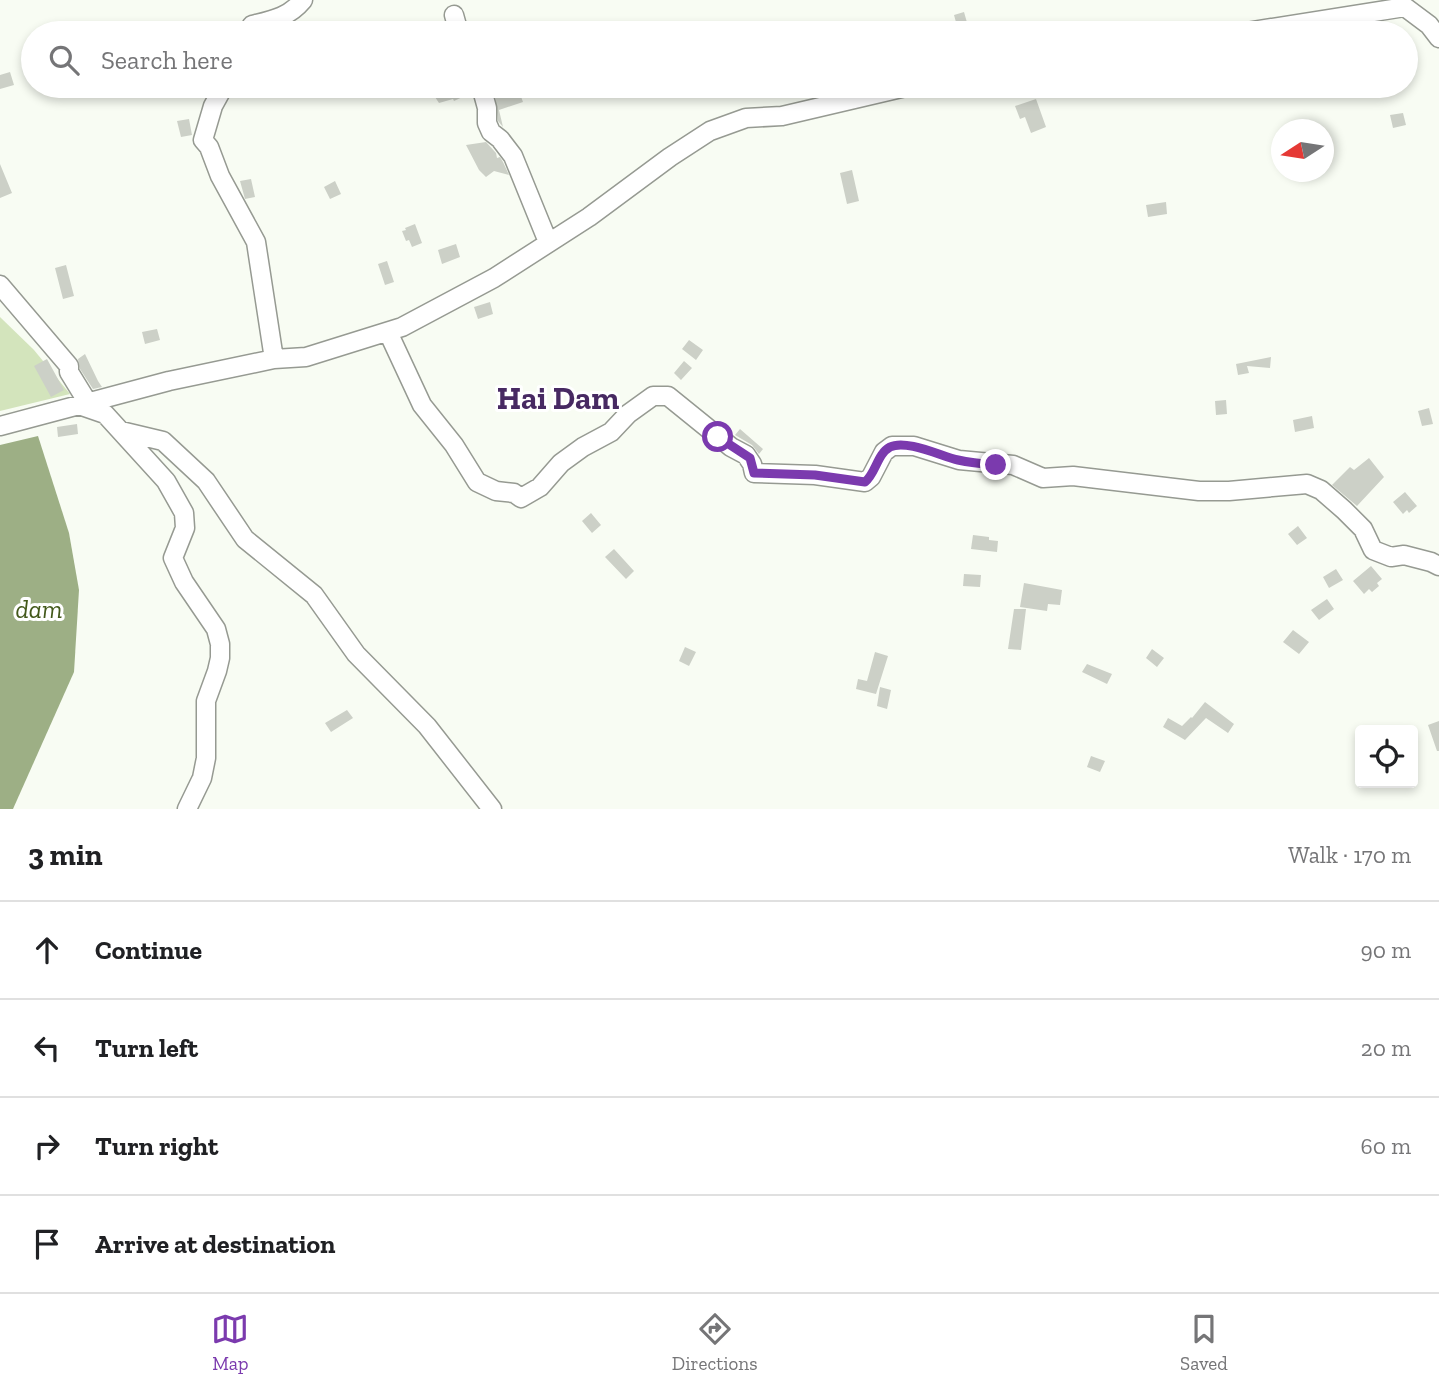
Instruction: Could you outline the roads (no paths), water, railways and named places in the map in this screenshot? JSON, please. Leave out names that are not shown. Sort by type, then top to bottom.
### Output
[{"type":"street","points":[[273,21],[292,12],[303,0]]},
{"type":"street","points":[[1313,21],[1405,6],[1429,25],[1439,38]]},
{"type":"street","points":[[454,15],[456,21]]},
{"type":"street","points":[[217,98],[203,141],[209,147],[220,176],[256,242],[274,359]]},
{"type":"street","points":[[484,98],[487,123],[491,132],[513,156],[548,242]]},
{"type":"street","points":[[0,426],[169,381],[274,359],[306,357],[402,327],[494,278],[589,217],[710,131],[746,118],[782,116],[859,98]]},
{"type":"street","points":[[0,285],[69,366],[83,404],[105,414],[121,431],[166,481],[184,513],[185,528],[173,558],[184,582],[216,629],[220,644],[217,671],[206,701],[206,758],[202,778],[187,809]]},
{"type":"street","points":[[388,332],[422,405],[454,444],[477,482],[496,491],[514,493],[521,498],[540,487],[561,463],[611,432],[653,396],[668,396],[731,447],[746,455],[754,473],[815,475],[865,482],[871,477],[884,452],[892,446],[914,446],[959,460],[1013,465],[1043,478],[1073,476],[1199,491],[1307,484],[1321,490],[1345,510],[1363,529],[1373,550],[1391,557],[1404,555],[1439,566]]},
{"type":"street","points":[[121,431],[163,441],[206,481],[245,539],[314,595],[356,654],[427,726],[492,809]]},
{"type":"water","name":"dam","points":[[38,436],[69,533],[79,590],[74,672],[13,809],[0,809],[0,445]]},
{"type":"district","name":"Hai Dam","points":[[558,398]]}]
